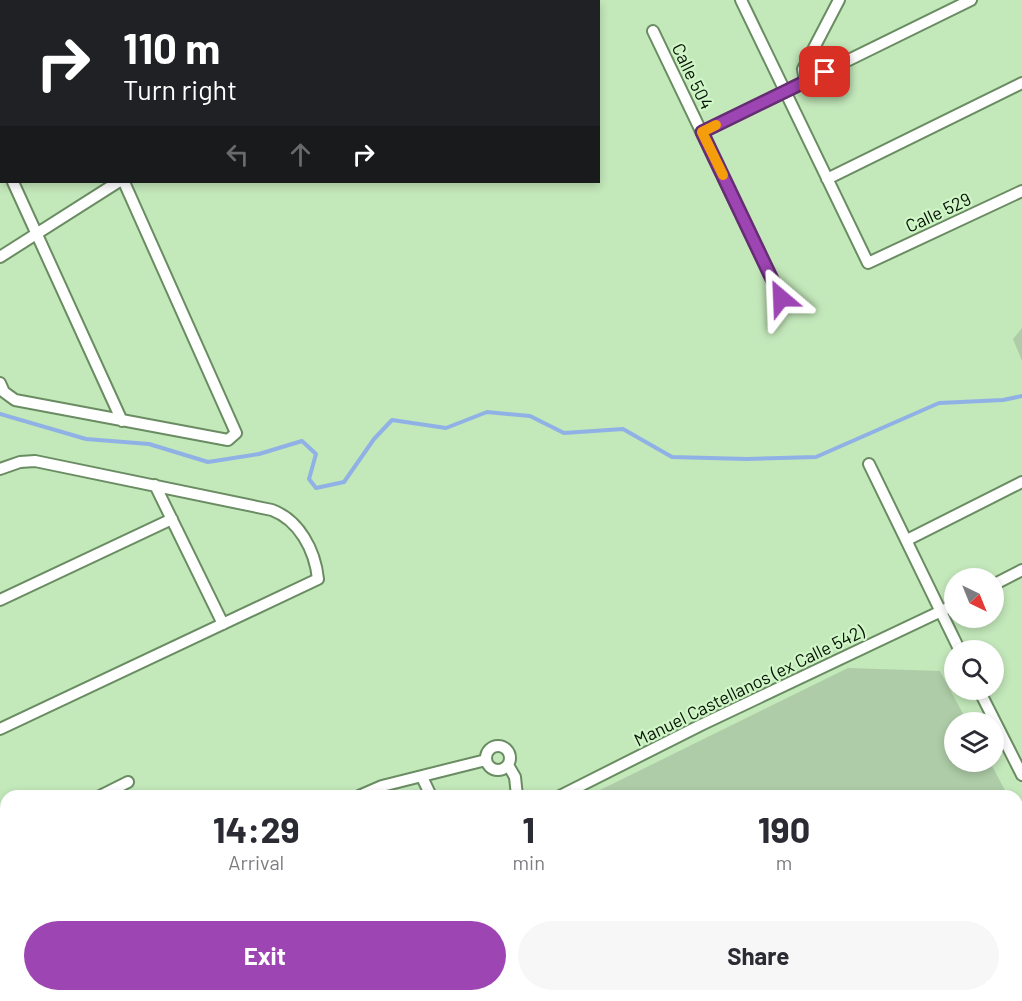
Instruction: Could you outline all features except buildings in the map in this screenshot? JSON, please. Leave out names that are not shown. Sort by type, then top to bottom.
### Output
[{"type":"street","points":[[741,0],[827,179],[1022,83]]},
{"type":"street","points":[[805,82],[803,69],[839,0]]},
{"type":"street","points":[[702,132],[971,0]]},
{"type":"street","name":"Calle 504","points":[[653,31],[781,298]]},
{"type":"street","name":"Calle 529","points":[[827,179],[868,263],[1022,191]]},
{"type":"street","points":[[13,183],[122,421]]},
{"type":"street","points":[[0,257],[116,183]]},
{"type":"street","points":[[0,383],[4,392],[15,400],[228,440],[236,433],[124,183]]},
{"type":"street","points":[[0,469],[20,462],[35,461],[272,510],[288,516],[297,525],[317,567],[318,579],[0,729]]},
{"type":"street","points":[[869,464],[954,640]]},
{"type":"street","points":[[907,540],[1022,482]]},
{"type":"street","points":[[155,485],[223,624]]},
{"type":"street","points":[[0,600],[172,519]]},
{"type":"street","points":[[1004,579],[1022,570]]},
{"type":"street","name":"Manuel Castellanos (ex Calle 542)","points":[[572,790],[701,725],[944,610]]},
{"type":"street","points":[[985,700],[1022,775]]},
{"type":"street","points":[[508,765],[498,770],[490,767],[486,760],[490,749],[501,746],[510,754],[508,765],[515,777],[516,790]]},
{"type":"street","points":[[372,790],[486,760]]},
{"type":"street","points":[[427,776],[430,790]]},
{"type":"street","points":[[112,790],[128,782]]},
{"type":"green space","points":[[1022,328],[1022,361],[1013,339]]},
{"type":"green space","points":[[848,668],[940,671],[944,678],[944,700],[956,700],[962,712],[944,712],[944,772],[995,772],[1005,790],[600,790]]},
{"type":"waterway","points":[[0,414],[86,439],[149,444],[208,462],[259,454],[302,441],[316,454],[309,479],[316,488],[344,482],[374,439],[392,420],[446,428],[487,412],[530,416],[564,433],[623,429],[672,457],[747,459],[816,457],[939,403],[1003,400],[1022,396]]},
{"type":"slow traffic","points":[[716,125],[702,132],[723,175]]},
{"type":"route","points":[[781,298],[702,132],[825,72]]}]
